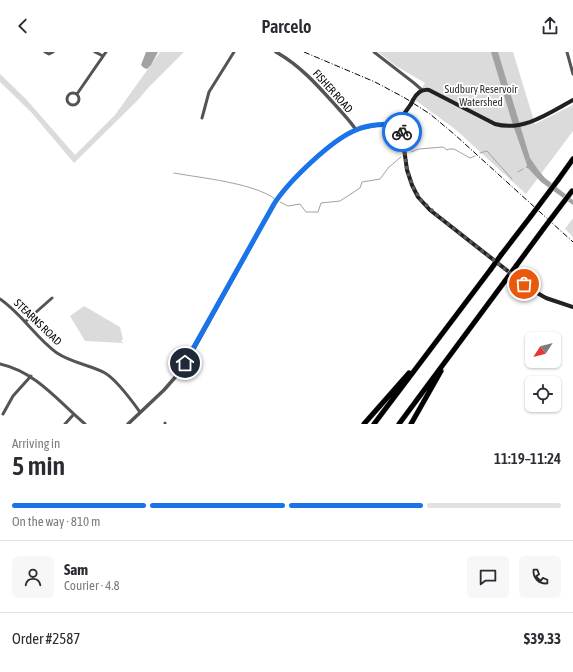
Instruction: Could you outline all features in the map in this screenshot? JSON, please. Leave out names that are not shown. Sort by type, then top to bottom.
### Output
[{"type":"highway","points":[[374,424],[573,159]]},
{"type":"highway","points":[[399,424],[468,329],[573,191]]},
{"type":"highway","points":[[411,424],[468,329]]},
{"type":"highway","points":[[364,424],[437,341]]},
{"type":"main road","points":[[573,100],[530,122],[522,125],[506,127],[495,124],[434,93],[422,90],[416,94],[404,114],[401,124],[407,170],[414,189],[424,204],[532,290],[546,298],[573,308]]},
{"type":"street","points":[[45,52],[49,54],[53,52]]},
{"type":"street","points":[[95,52],[103,56]]},
{"type":"street","points":[[77,94],[106,52]]},
{"type":"street","points":[[202,118],[209,92],[234,52]]},
{"type":"street","name":"FISHER ROAD","points":[[276,52],[285,57],[307,75],[356,130]]},
{"type":"street","points":[[374,52],[422,90]]},
{"type":"street","points":[[567,52],[573,74]]},
{"type":"street","points":[[72,93],[77,94],[79,98],[78,103],[74,105],[70,104],[68,96],[72,93]]},
{"type":"street","points":[[128,424],[170,383],[185,363],[280,196],[294,180],[326,150],[340,139],[356,130],[401,124]]},
{"type":"street","points":[[25,322],[52,298]]},
{"type":"street","name":"STEARNS ROAD","points":[[0,299],[58,354],[109,376],[140,412]]},
{"type":"street","points":[[0,364],[20,370],[31,376],[85,424]]},
{"type":"street","points":[[3,414],[9,401],[31,376]]},
{"type":"street","points":[[65,424],[74,414]]},
{"type":"green space","points":[[160,52],[184,52],[74,163],[31,112],[0,82],[0,74],[26,99],[75,155],[115,115]]},
{"type":"green space","name":"Sudbury Reservoir Watershed","points":[[378,52],[513,52],[535,124],[573,105],[573,131],[526,194],[455,129],[415,100],[425,83],[396,66]]},
{"type":"green space","points":[[573,218],[573,237],[565,229]]},
{"type":"green space","points":[[84,306],[120,327],[123,339],[121,341],[124,343],[85,341],[70,316]]},
{"type":"shaded area","points":[[146,52],[158,52],[147,69],[141,65]]},
{"type":"shaded area","points":[[491,52],[498,52],[530,158],[545,178],[573,200],[573,205],[541,182],[528,168],[526,168],[527,165],[512,122]]},
{"type":"waterway","points":[[411,152],[419,149],[443,147],[447,150],[454,149],[470,158],[475,156]]},
{"type":"waterway","points":[[480,153],[487,151],[512,179]]},
{"type":"waterway","points":[[280,202],[288,206],[300,204],[306,212],[318,212],[321,203],[340,201],[360,188],[362,182],[380,179],[389,167],[401,157]]},
{"type":"waterway","points":[[518,172],[523,169]]},
{"type":"waterway","points":[[174,173],[241,185],[266,193],[275,199]]},
{"type":"railway","points":[[304,52],[375,82],[405,98],[430,114],[573,242]]},
{"type":"way so far","points":[[402,132],[407,170],[414,189],[421,200],[438,216],[524,284]]},
{"type":"route","points":[[185,363],[194,349],[216,306],[262,228],[274,204],[285,189],[336,142],[356,130],[391,124],[401,124],[402,132]]}]
